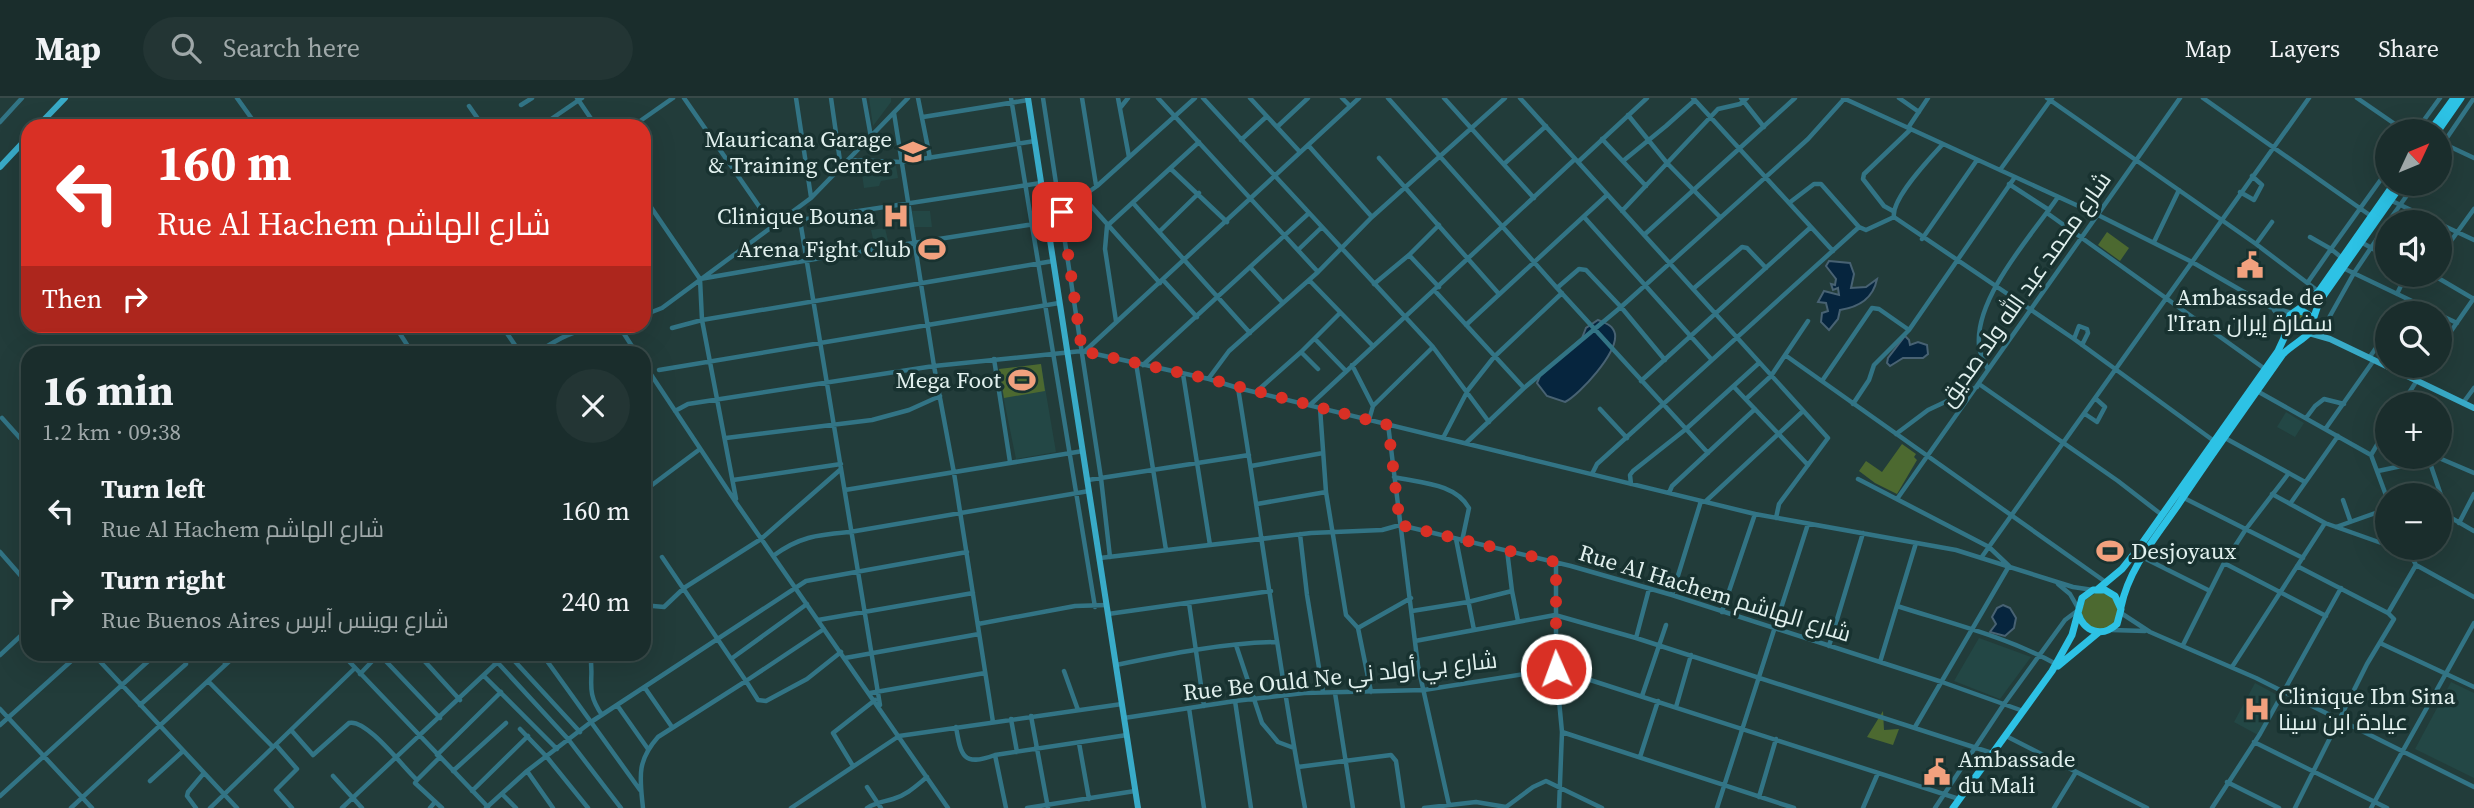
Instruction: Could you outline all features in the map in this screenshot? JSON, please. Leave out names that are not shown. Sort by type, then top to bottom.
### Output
[{"type":"highway","points":[[2439,119],[2454,98]]},
{"type":"highway","points":[[2446,119],[2461,98]]},
{"type":"highway","points":[[1953,808],[2054,667],[2072,635],[2082,598],[2122,569],[2278,351],[2288,317],[2319,291],[2372,216],[2388,198]]},
{"type":"highway","points":[[2054,667],[2099,632],[2110,630],[2119,621],[2128,582],[2142,557],[2283,354],[2307,335],[2319,302],[2388,198]]},
{"type":"highway","points":[[2293,313],[2305,312],[2313,323]]},
{"type":"highway","points":[[2287,327],[2294,335],[2307,335]]},
{"type":"highway","points":[[2096,590],[2113,594],[2121,610]]},
{"type":"highway","points":[[2078,611],[2085,627],[2099,632]]},
{"type":"main road","points":[[45,119],[65,98]]},
{"type":"main road","points":[[1028,99],[1138,808]]},
{"type":"main road","points":[[0,167],[21,144]]},
{"type":"main road","points":[[2313,323],[2330,339],[2474,408]]},
{"type":"main road","points":[[2307,335],[2330,339]]},
{"type":"street","points":[[0,122],[22,98]]},
{"type":"street","points":[[237,98],[252,119]]},
{"type":"street","points":[[521,105],[532,98]]},
{"type":"street","points":[[643,119],[673,98]]},
{"type":"street","points":[[684,98],[772,225]]},
{"type":"street","points":[[796,98],[811,198]]},
{"type":"street","points":[[831,98],[841,168]]},
{"type":"street","points":[[864,98],[871,137]]},
{"type":"street","points":[[899,98],[900,106]]},
{"type":"street","points":[[651,312],[662,308],[811,198],[908,98]]},
{"type":"street","points":[[918,98],[930,158]]},
{"type":"street","points":[[1043,98],[1083,351],[1110,557]]},
{"type":"street","points":[[1082,98],[1097,186]]},
{"type":"street","points":[[1118,98],[1129,157]]},
{"type":"street","points":[[1120,109],[1128,98]]},
{"type":"street","points":[[1158,98],[1318,272]]},
{"type":"street","points":[[700,279],[1047,222],[1097,186],[1195,98]]},
{"type":"street","points":[[1203,98],[1433,347],[1468,390],[1489,422]]},
{"type":"street","points":[[1251,98],[1300,152]]},
{"type":"street","points":[[1295,98],[1301,104]]},
{"type":"street","points":[[1277,127],[1308,98]]},
{"type":"street","points":[[1342,98],[1350,106]]},
{"type":"street","points":[[1083,351],[1227,222],[1359,98]]},
{"type":"street","points":[[1388,98],[1533,262],[1708,453]]},
{"type":"street","points":[[1444,98],[1534,198]]},
{"type":"street","points":[[1209,379],[1229,351],[1318,272],[1372,217],[1505,98]]},
{"type":"street","points":[[1520,98],[1828,438],[1779,504],[1776,518]]},
{"type":"street","points":[[1310,405],[1502,226],[1647,98]]},
{"type":"street","points":[[1644,234],[1795,98]]},
{"type":"street","points":[[1466,443],[1524,388],[1621,307],[1815,132],[1843,98],[2154,242],[2270,307],[2293,313]]},
{"type":"street","points":[[1899,98],[1919,112]]},
{"type":"street","points":[[1928,98],[1910,128],[1864,174],[1863,179],[1884,206],[1922,239],[2082,345],[2214,442]]},
{"type":"street","name":"شارع محمد عبد الله ولد صديق","points":[[1897,499],[2180,98]]},
{"type":"street","points":[[2203,98],[2372,216]]},
{"type":"street","points":[[1981,558],[2309,98]]},
{"type":"street","points":[[2357,98],[2388,119]]},
{"type":"street","points":[[2425,119],[2440,98]]},
{"type":"street","points":[[2452,129],[2474,98]]},
{"type":"street","points":[[551,119],[579,99],[592,119]]},
{"type":"street","points":[[923,117],[1028,99]]},
{"type":"street","points":[[1623,161],[1694,99],[1833,251]]},
{"type":"street","points":[[1622,211],[1717,109],[1740,104],[1744,99],[1764,127]]},
{"type":"street","points":[[2000,170],[2050,99],[2136,162],[2222,219],[2319,291]]},
{"type":"street","points":[[1012,100],[1074,493],[1095,607]]},
{"type":"street","points":[[469,106],[478,119]]},
{"type":"street","points":[[894,113],[993,722]]},
{"type":"street","points":[[1628,115],[1667,163],[1720,217]]},
{"type":"street","points":[[1241,140],[1267,116]]},
{"type":"street","points":[[1504,164],[1545,126]]},
{"type":"street","points":[[1602,139],[1646,186]]},
{"type":"street","points":[[849,160],[902,162],[1035,141]]},
{"type":"street","points":[[1116,321],[1105,249],[1107,226],[1199,142]]},
{"type":"street","points":[[1789,203],[1814,184],[1821,184],[1859,227],[1870,230],[1893,214],[1924,165],[1943,144]]},
{"type":"street","points":[[1308,145],[1372,217]]},
{"type":"street","points":[[2452,149],[2474,158]]},
{"type":"street","points":[[1379,158],[1499,294]]},
{"type":"street","points":[[1922,239],[1977,160]]},
{"type":"street","points":[[1171,169],[1227,222]]},
{"type":"street","points":[[2240,192],[2254,200],[2262,185],[2252,176]]},
{"type":"street","points":[[1853,404],[1869,380],[1874,365],[1909,330],[2015,177]]},
{"type":"street","points":[[790,213],[800,220],[1041,183]]},
{"type":"street","points":[[2010,184],[2081,239],[2265,369]]},
{"type":"street","points":[[2308,282],[2375,189]]},
{"type":"street","points":[[2154,242],[2179,190]]},
{"type":"street","points":[[1160,231],[1199,194]]},
{"type":"street","points":[[1466,325],[1607,195]]},
{"type":"street","points":[[2397,210],[2407,196]]},
{"type":"street","points":[[1083,197],[1107,226],[1197,317]]},
{"type":"street","points":[[1988,371],[1979,347],[1981,315],[1995,286],[2059,197]]},
{"type":"street","points":[[2388,198],[2411,210]]},
{"type":"street","points":[[1133,203],[1250,333]]},
{"type":"street","points":[[651,207],[700,279],[702,320],[737,504]]},
{"type":"street","points":[[2452,238],[2474,209]]},
{"type":"street","points":[[1143,365],[1309,213]]},
{"type":"street","points":[[1584,218],[1712,360]]},
{"type":"street","points":[[800,220],[881,709]]},
{"type":"street","points":[[2256,244],[2272,222]]},
{"type":"street","points":[[1374,284],[1439,225]]},
{"type":"street","points":[[1297,250],[1322,227]]},
{"type":"street","points":[[1642,381],[1811,227]]},
{"type":"street","points":[[1592,474],[1597,464],[1859,227]]},
{"type":"street","points":[[2452,230],[2474,240]]},
{"type":"street","points":[[2310,237],[2342,258]]},
{"type":"street","points":[[2321,332],[2375,241]]},
{"type":"street","points":[[2361,242],[2375,250]]},
{"type":"street","points":[[1693,289],[1744,246],[1766,268]]},
{"type":"street","points":[[1409,255],[1466,325],[1524,388]]},
{"type":"street","points":[[673,328],[702,320],[1053,261]]},
{"type":"street","points":[[1250,267],[1283,303]]},
{"type":"street","points":[[2343,268],[2409,300]]},
{"type":"street","points":[[1557,288],[1583,269],[1621,307],[1665,360]]},
{"type":"street","points":[[1309,280],[1373,346]]},
{"type":"street","points":[[2452,286],[2474,298],[2452,329]]},
{"type":"street","points":[[2396,294],[2400,287]]},
{"type":"street","points":[[1443,438],[1468,390],[1494,357],[1562,293]]},
{"type":"street","points":[[659,370],[1059,303]]},
{"type":"street","points":[[2270,307],[2287,327]]},
{"type":"street","points":[[1822,381],[1872,308],[1879,309],[1909,330]]},
{"type":"street","points":[[1256,392],[1340,313]]},
{"type":"street","points":[[1746,399],[1771,376],[1808,321]]},
{"type":"street","points":[[2452,321],[2456,323]]},
{"type":"street","points":[[2074,340],[2079,326],[2087,329],[2088,333],[2082,345]]},
{"type":"street","points":[[547,346],[569,333]]},
{"type":"street","points":[[1315,339],[1346,371]]},
{"type":"street","points":[[1369,420],[1373,406],[1433,347]]},
{"type":"street","points":[[675,411],[688,404],[934,366],[1083,351],[1209,379],[1755,514],[1916,542],[2096,590]]},
{"type":"street","points":[[1301,352],[1318,369]]},
{"type":"street","points":[[2325,428],[2344,404],[2375,354]]},
{"type":"street","points":[[1785,355],[2106,583]]},
{"type":"street","points":[[993,359],[1010,462]]},
{"type":"street","points":[[1136,363],[1166,550]]},
{"type":"street","points":[[1631,484],[1630,475],[1633,471],[1686,429],[1759,363]]},
{"type":"street","points":[[1352,365],[1373,406]]},
{"type":"street","points":[[651,374],[737,504],[948,808]]},
{"type":"street","points":[[1183,374],[1210,545]]},
{"type":"street","points":[[2409,392],[2418,378]]},
{"type":"street","points":[[1896,435],[1928,410],[1978,386],[2063,442],[2162,515]]},
{"type":"street","points":[[1734,387],[1808,465]]},
{"type":"street","points":[[1238,388],[1305,808]]},
{"type":"street","points":[[2463,403],[2474,388]]},
{"type":"street","points":[[2257,391],[2371,455],[2382,483]]},
{"type":"street","points":[[726,438],[872,421],[909,410],[940,396]]},
{"type":"street","points":[[2085,414],[2097,422],[2105,407],[2095,398]]},
{"type":"street","points":[[2306,418],[2324,399],[2344,404]]},
{"type":"street","points":[[1320,408],[1326,492],[1346,615],[1358,628],[1371,692]]},
{"type":"street","points":[[1600,409],[1627,438]]},
{"type":"street","points":[[1669,493],[1672,486],[1755,409]]},
{"type":"street","points":[[1672,596],[1703,501],[1803,411]]},
{"type":"street","points":[[2,418],[21,439]]},
{"type":"street","points":[[1388,425],[1418,666],[1453,806]]},
{"type":"street","points":[[2290,504],[2338,436]]},
{"type":"street","points":[[2225,438],[2305,482]]},
{"type":"street","points":[[2371,455],[2375,448]]},
{"type":"street","points":[[651,486],[700,449]]},
{"type":"street","points":[[845,489],[1084,450]]},
{"type":"street","points":[[1251,466],[1323,453]]},
{"type":"street","points":[[1088,480],[1249,455]]},
{"type":"street","points":[[2452,463],[2474,473]]},
{"type":"street","points":[[733,480],[841,466]]},
{"type":"street","points":[[653,606],[664,607],[684,588],[761,539],[841,466]]},
{"type":"street","points":[[2378,471],[2387,469]]},
{"type":"street","points":[[2432,469],[2448,516],[2474,531]]},
{"type":"street","points":[[2183,645],[2224,563],[2289,473]]},
{"type":"street","points":[[1394,477],[1449,489],[1463,498],[1469,508],[1459,540],[1474,630]]},
{"type":"street","points":[[1857,479],[1989,547],[2009,566]]},
{"type":"street","points":[[773,556],[797,540],[811,536],[850,532],[1089,491]]},
{"type":"street","points":[[1257,504],[1326,492]]},
{"type":"street","points":[[2272,494],[2325,523],[2375,541]]},
{"type":"street","points":[[2459,523],[2474,494]]},
{"type":"street","points":[[2183,498],[2303,558]]},
{"type":"street","points":[[2343,500],[2350,520]]},
{"type":"street","points":[[2335,527],[2375,513]]},
{"type":"street","points":[[1722,612],[1755,514]]},
{"type":"street","points":[[2232,667],[2325,523]]},
{"type":"street","points":[[1717,808],[1808,524]]},
{"type":"street","name":"Rue Al Hachem شارع الهاشم","points":[[1100,558],[1300,534],[1382,530],[1400,525],[1556,562],[1649,589],[1942,682],[2023,711]]},
{"type":"street","points":[[1829,646],[1863,533]]},
{"type":"street","points":[[1300,534],[1323,692]]},
{"type":"street","points":[[1880,663],[1916,542]]},
{"type":"street","points":[[1507,550],[1518,621]]},
{"type":"street","points":[[0,552],[21,576]]},
{"type":"street","points":[[348,661],[487,807],[527,771],[591,722],[806,580],[967,552]]},
{"type":"street","points":[[662,557],[758,700],[766,701],[807,679],[841,652]]},
{"type":"street","points":[[2142,557],[2210,590]]},
{"type":"street","points":[[2413,560],[2416,565],[2474,597]]},
{"type":"street","points":[[1556,562],[1556,669],[1562,732],[1562,788],[1559,808]]},
{"type":"street","points":[[2224,563],[2326,616]]},
{"type":"street","points":[[2388,613],[2416,565]]},
{"type":"street","points":[[1915,727],[2009,566]]},
{"type":"street","points":[[2295,808],[2394,618],[2297,566]]},
{"type":"street","points":[[1935,808],[2039,655],[2067,618],[2078,611],[2070,594],[2048,579]]},
{"type":"street","points":[[2212,808],[2254,742],[2341,588]]},
{"type":"street","points":[[1636,638],[1649,589]]},
{"type":"street","points":[[1108,614],[1271,591]]},
{"type":"street","points":[[1412,611],[1468,602],[1512,591]]},
{"type":"street","points":[[818,620],[973,593]]},
{"type":"street","points":[[1358,628],[1411,598]]},
{"type":"street","points":[[1189,603],[1203,706]]},
{"type":"street","points":[[731,659],[807,604]]},
{"type":"street","points":[[978,624],[1072,607],[1107,605]]},
{"type":"street","points":[[1897,606],[1972,629],[2039,655],[2054,667]]},
{"type":"street","points":[[2121,610],[2150,632],[2283,691],[2474,786]]},
{"type":"street","points":[[1415,641],[1555,615],[1659,645],[1993,753]]},
{"type":"street","points":[[2371,808],[2474,623]]},
{"type":"street","points":[[1642,696],[1666,625]]},
{"type":"street","points":[[643,808],[639,771],[648,749],[658,737],[824,629]]},
{"type":"street","points":[[2110,630],[2150,632]]},
{"type":"street","points":[[845,659],[979,634]]},
{"type":"street","points":[[0,655],[21,636]]},
{"type":"street","points":[[1116,665],[1196,650],[1277,642]]},
{"type":"street","points":[[2380,643],[2474,687]]},
{"type":"street","points":[[1236,645],[1262,723],[1278,742],[1294,748]]},
{"type":"street","points":[[1676,707],[1691,656]]},
{"type":"street","points":[[0,725],[71,661]]},
{"type":"street","points":[[99,661],[237,808]]},
{"type":"street","points":[[0,796],[149,661]]},
{"type":"street","points":[[71,808],[229,661]]},
{"type":"street","points":[[360,674],[372,661]]},
{"type":"street","points":[[386,661],[440,718]]},
{"type":"street","points":[[424,661],[460,700]]},
{"type":"street","points":[[514,661],[580,732]]},
{"type":"street","points":[[547,661],[642,793]]},
{"type":"street","points":[[590,661],[590,690],[602,715]]},
{"type":"street","points":[[342,808],[497,663],[568,739],[621,808]]},
{"type":"street","points":[[140,705],[186,664]]},
{"type":"street","points":[[210,808],[355,668]]},
{"type":"street","name":"Rue Be Ould Ne شارع بي أولد ني","points":[[1124,718],[1286,695],[1424,690],[1556,669],[1959,799]]},
{"type":"street","points":[[1064,671],[1078,710]]},
{"type":"street","points":[[870,693],[985,673]]},
{"type":"street","points":[[484,676],[557,749]]},
{"type":"street","points":[[208,681],[297,769],[276,790],[292,808]]},
{"type":"street","points":[[645,688],[673,727]]},
{"type":"street","points":[[442,808],[415,783],[501,692]]},
{"type":"street","points":[[1335,693],[1353,808]]},
{"type":"street","points":[[853,766],[833,733],[875,700]]},
{"type":"street","points":[[1236,701],[1251,808]]},
{"type":"street","points":[[1640,757],[1658,701]]},
{"type":"street","points":[[792,808],[899,736],[1122,704]]},
{"type":"street","points":[[617,705],[648,749]]},
{"type":"street","points":[[1189,708],[1204,808]]},
{"type":"street","points":[[0,709],[92,808]]},
{"type":"street","points":[[1031,716],[1048,806]]},
{"type":"street","points":[[1011,719],[1017,752]]},
{"type":"street","points":[[291,730],[313,755],[341,728],[355,722],[373,733],[417,780]]},
{"type":"street","points":[[453,771],[506,723]]},
{"type":"street","points":[[956,727],[960,750],[971,760],[979,761],[995,755],[1127,735]]},
{"type":"street","points":[[520,729],[588,808]]},
{"type":"street","points":[[1562,732],[1781,806],[1794,808]]},
{"type":"street","points":[[2006,735],[2143,807]]},
{"type":"street","points":[[472,791],[528,736]]},
{"type":"street","points":[[1759,797],[1776,739]]},
{"type":"street","points":[[2254,742],[2387,808]]},
{"type":"street","points":[[1079,743],[1089,799]]},
{"type":"street","points":[[150,781],[183,751]]},
{"type":"street","points":[[995,755],[1006,808]]},
{"type":"street","points":[[1297,767],[1393,756],[1403,808]]},
{"type":"street","points":[[527,771],[553,808]]},
{"type":"street","points":[[2054,808],[2076,772]]},
{"type":"street","points":[[196,808],[187,796],[204,773]]},
{"type":"street","points":[[1863,808],[1878,773]]},
{"type":"street","points":[[333,776],[362,808]]},
{"type":"street","points":[[867,808],[908,792],[927,777]]},
{"type":"street","points":[[1424,808],[1488,802],[1506,807],[1541,783],[1552,782],[1579,799],[1602,808]]},
{"type":"street","points":[[2227,782],[2279,808]]},
{"type":"street","points":[[867,787],[881,808]]},
{"type":"street","points":[[1027,808],[1135,792]]},
{"type":"street","points":[[502,794],[516,808]]},
{"type":"street","points":[[430,808],[435,802]]},
{"type":"shaded area","points":[[869,98],[891,98],[891,102],[873,126]]},
{"type":"shaded area","name":"Mauricana Garage & Training Center","points":[[921,146],[923,156],[905,159],[903,149]]},
{"type":"shaded area","points":[[896,166],[898,178],[881,181],[879,186],[864,188],[861,167]]},
{"type":"shaded area","name":"Clinique Bouna","points":[[904,209],[906,219],[887,222],[886,212]]},
{"type":"shaded area","points":[[912,211],[930,211],[932,227],[914,227]]},
{"type":"shaded area","points":[[885,228],[888,241],[874,243],[871,230]]},
{"type":"shaded area","points":[[1829,261],[1850,263],[1854,274],[1851,288],[1866,287],[1877,279],[1869,297],[1853,307],[1840,310],[1838,319],[1829,330],[1821,322],[1822,313],[1828,311],[1826,303],[1818,302],[1824,291],[1839,295],[1838,288],[1833,290],[1831,284],[1835,285],[1836,279],[1826,266]]},
{"type":"shaded area","points":[[1598,320],[1611,326],[1614,331],[1611,352],[1572,398],[1565,402],[1547,396],[1537,383],[1540,376],[1582,338],[1586,328]]},
{"type":"shaded area","points":[[1905,336],[1910,345],[1918,342],[1927,345],[1928,354],[1923,358],[1903,358],[1890,366],[1887,363],[1888,358]]},
{"type":"shaded area","points":[[1041,364],[1056,452],[1016,459],[998,371]]},
{"type":"shaded area","points":[[2286,412],[2304,423],[2295,437],[2277,427]]},
{"type":"shaded area","points":[[2003,605],[2010,608],[2016,618],[2014,628],[2005,636],[1990,632],[1996,624],[1992,617],[1997,608]]},
{"type":"shaded area","points":[[1979,638],[2031,657],[2000,699],[1954,681]]},
{"type":"shaded area","points":[[2451,682],[2474,693],[2474,778],[2415,749]]},
{"type":"shaded area","name":"Clinique Ibn Sina عيادة ابن سينا","points":[[2255,683],[2279,696],[2258,735],[2234,722]]},
{"type":"green space","points":[[2107,232],[2129,248],[2120,261],[2098,245]]},
{"type":"green space","points":[[2300,314],[2307,317],[2310,324],[2307,331],[2300,334],[2293,331],[2290,324],[2293,317]]},
{"type":"green space","name":"Mega Foot","points":[[1041,364],[1045,391],[1004,398],[999,369]]},
{"type":"green space","points":[[1902,444],[1916,454],[1914,457],[1917,460],[1897,494],[1859,471],[1866,461],[1882,472]]},
{"type":"green space","points":[[2097,592],[2110,595],[2119,605],[2114,623],[2109,628],[2090,629],[2081,613],[2085,600]]},
{"type":"green space","points":[[1883,711],[1884,730],[1899,729],[1893,745],[1867,737]]},
{"type":"place","name":"Mauricana Garage & Training Center","points":[[913,152]]},
{"type":"place","name":"Clinique Bouna","points":[[896,216]]},
{"type":"place","name":"Arena Fight Club","points":[[932,249]]},
{"type":"place","name":"Ambassade de l'Iran سفارة إيران","points":[[2250,265]]},
{"type":"place","name":"Mega Foot","points":[[1022,380]]},
{"type":"place","name":"Desjoyaux","points":[[2110,551]]},
{"type":"place","name":"Clinique Ibn Sina عيادة ابن سينا","points":[[2257,709]]},
{"type":"place","name":"Ambassade du Mali","points":[[1937,772]]},
{"type":"route","points":[[1062,212],[1082,351],[1209,379],[1388,425],[1400,525],[1556,562],[1556,669]]}]
